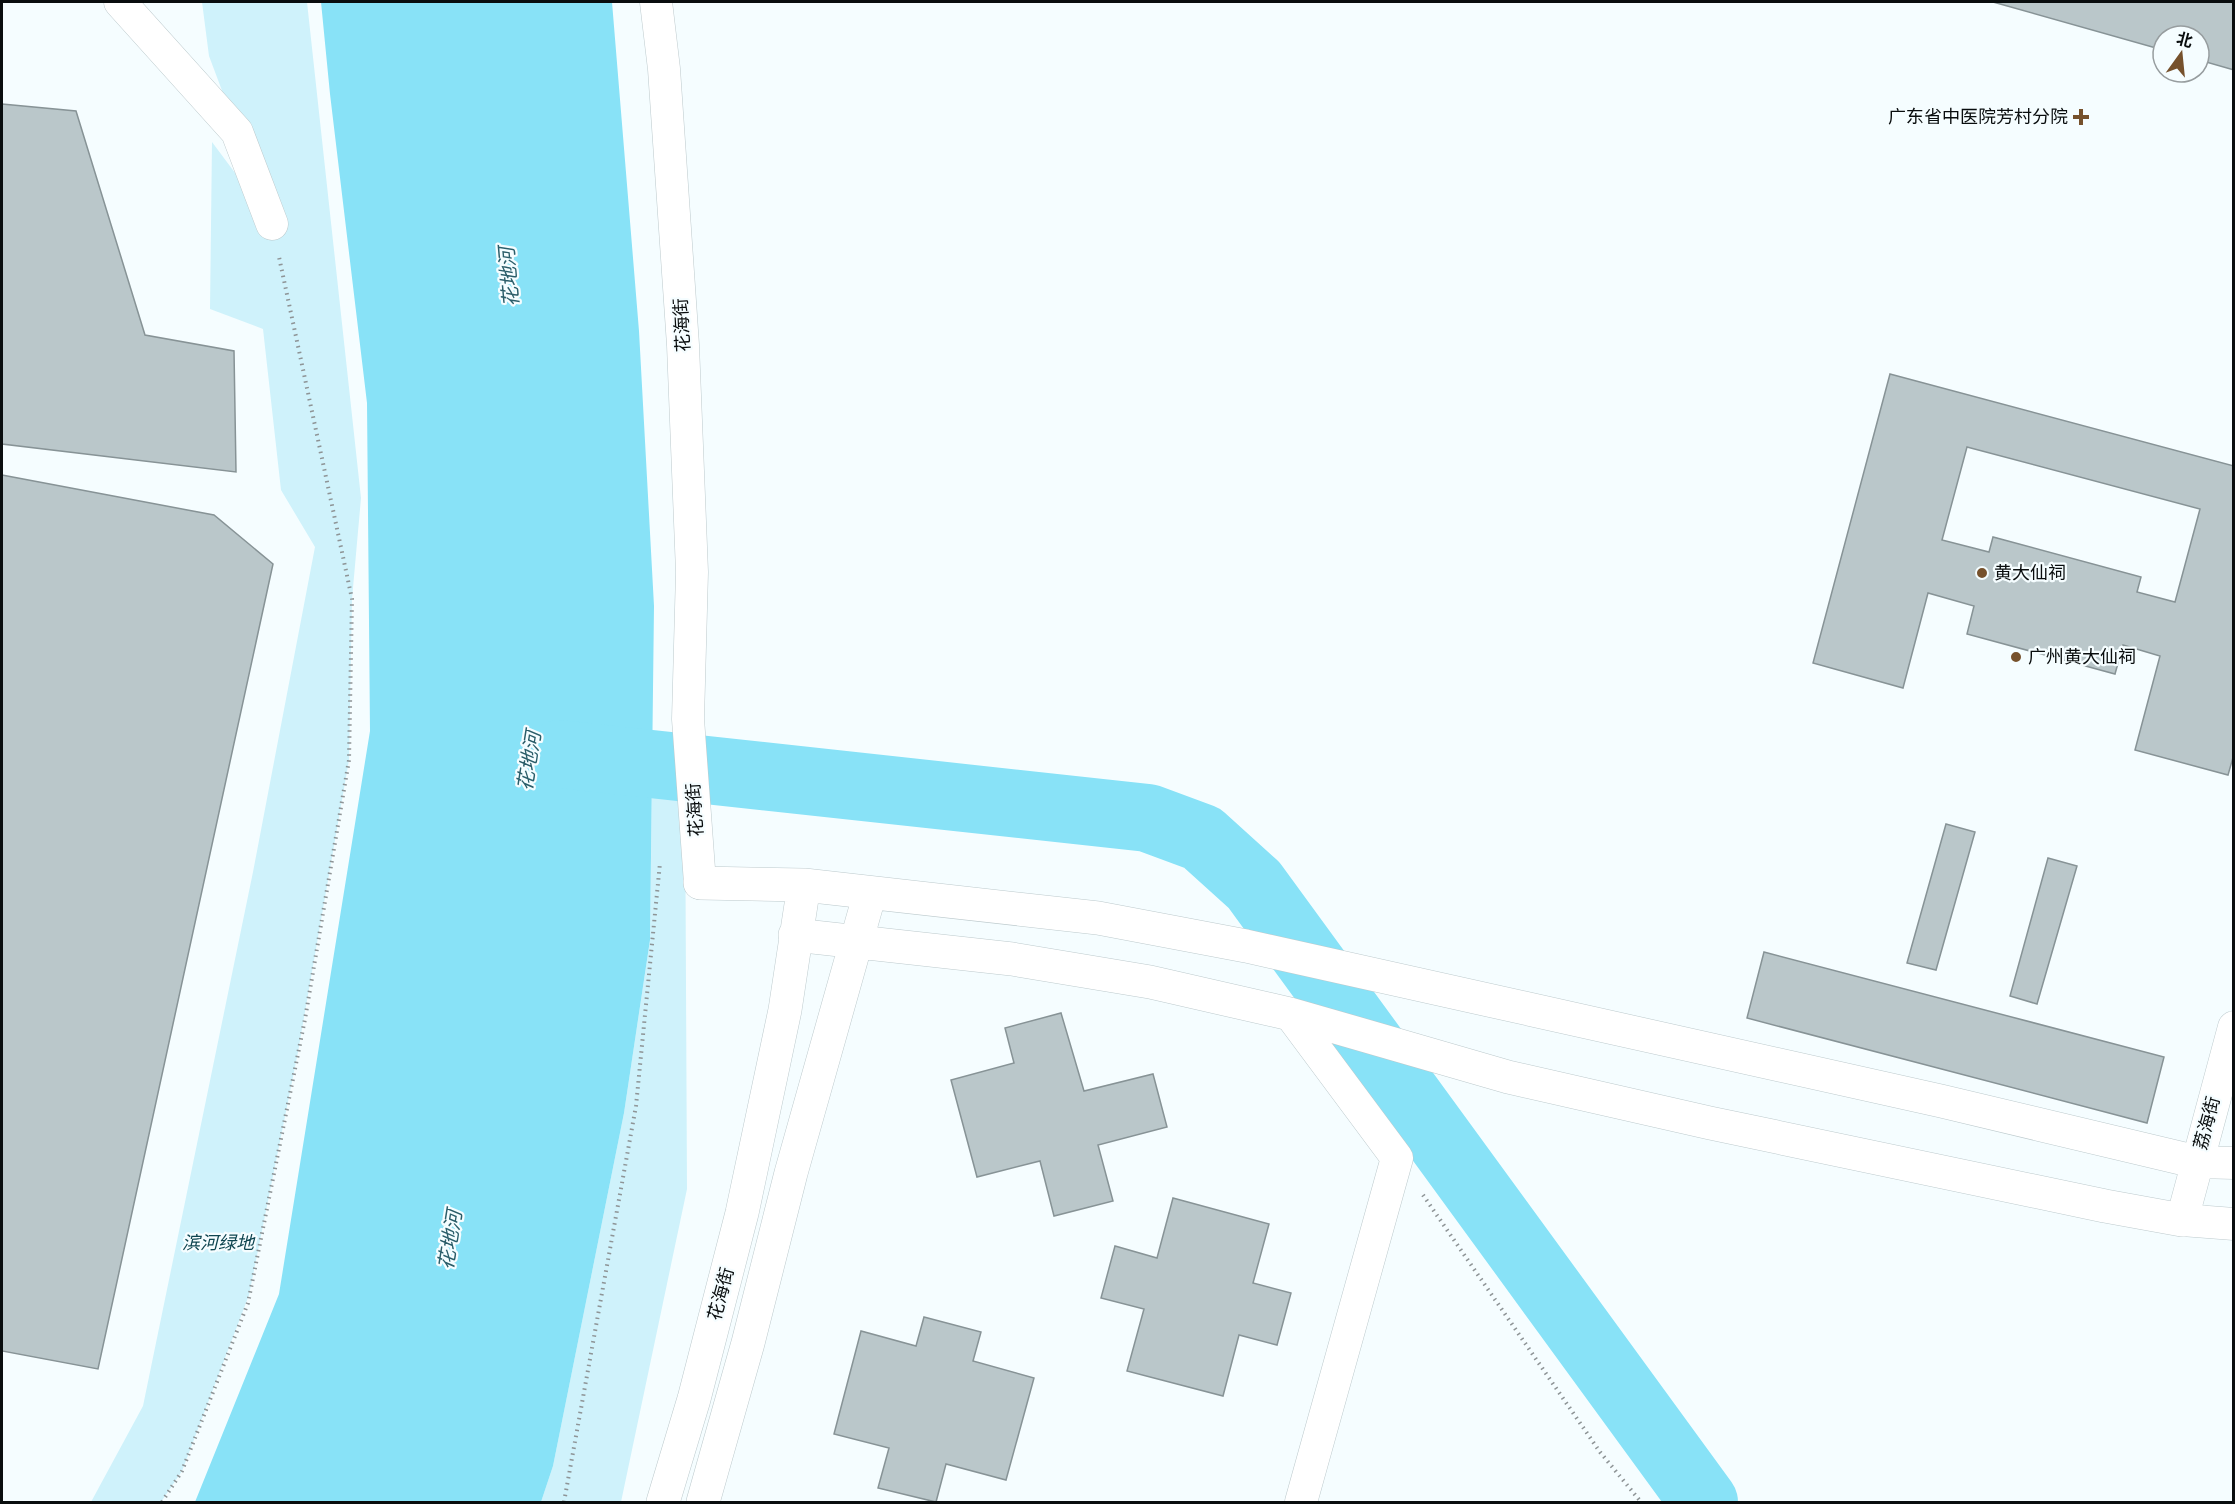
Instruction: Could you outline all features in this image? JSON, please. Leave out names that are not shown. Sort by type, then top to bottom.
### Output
[{"type":"street","points":[[120,2],[237,132],[272,224]]},
{"type":"street","name":"花海街","points":[[656,2],[664,69],[684,356],[692,572],[688,712],[700,883],[804,885],[785,1010],[742,1214],[694,1399],[663,1503]]},
{"type":"street","points":[[804,885],[1098,918],[1246,946],[1941,1101],[2197,1162],[2234,1163]]},
{"type":"street","name":"花海街","points":[[703,1503],[748,1343],[790,1173],[870,893]]},
{"type":"street","points":[[795,935],[1012,959],[1150,982],[1290,1014],[1508,1077],[1710,1124],[2105,1206],[2182,1220],[2234,1224]]},
{"type":"street","points":[[1290,1014],[1397,1158],[1301,1503]]},
{"type":"street","name":"荔海街","points":[[2182,1220],[2234,1026]]},
{"type":"path","points":[[162,1503],[182,1472],[248,1303],[305,1019],[349,760],[352,599],[272,224]]},
{"type":"path","points":[[564,1503],[636,1106],[660,861]]},
{"type":"path","points":[[1397,1158],[1600,1452],[1641,1503]]},
{"type":"green space","name":"滨河绿地","points":[[202,2],[307,2],[361,498],[352,599],[349,760],[298,1052],[249,1295],[182,1471],[161,1502],[91,1502],[143,1406],[253,872],[315,547],[281,490],[263,329],[210,309],[212,142],[271,221],[209,56]]},
{"type":"green space","points":[[685,777],[687,1189],[621,1502],[541,1502],[553,1466],[624,1113],[650,940],[652,782]]},
{"type":"water","name":"花地河","points":[[321,2],[612,2],[639,331],[654,606],[650,940],[624,1113],[553,1466],[541,1502],[195,1502],[279,1294],[370,731],[367,403]]},
{"type":"building","points":[[1993,2],[2234,2],[2234,70],[2211,63],[2211,24],[2151,24],[2151,47]]},
{"type":"building","points":[[2,104],[76,111],[145,335],[234,351],[236,472],[2,444]]},
{"type":"building","name":"黄大仙祠","points":[[1890,374],[2234,466],[2234,754],[2228,775],[2135,750],[2160,656],[2123,645],[2115,674],[1967,634],[1974,606],[1928,593],[1903,688],[1813,663]],"holes":[[[1967,447],[2200,509],[2175,602],[2137,592],[2141,577],[1993,537],[1989,552],[1942,540]]]},
{"type":"building","points":[[2,475],[214,515],[273,564],[98,1369],[2,1351]]},
{"type":"building","points":[[1946,824],[1975,832],[1936,970],[1907,963]]},
{"type":"building","points":[[2048,858],[2077,866],[2037,1004],[2010,996]]},
{"type":"building","points":[[1764,952],[2164,1057],[2147,1123],[1747,1018]]},
{"type":"building","points":[[1061,1013],[1084,1091],[1153,1074],[1167,1127],[1098,1145],[1113,1201],[1054,1216],[1040,1161],[977,1177],[951,1080],[1014,1063],[1005,1028]]},
{"type":"building","points":[[1173,1198],[1269,1224],[1253,1283],[1291,1293],[1277,1345],[1239,1335],[1223,1396],[1127,1371],[1144,1309],[1101,1298],[1115,1246],[1157,1258]]},
{"type":"building","points":[[924,1317],[981,1332],[973,1361],[1034,1378],[1006,1480],[946,1464],[936,1502],[878,1488],[889,1448],[834,1434],[861,1331],[916,1346]]},
{"type":"waterway","points":[[559,754],[1148,818],[1202,838],[1254,885],[1704,1502]]},
{"type":"place","name":"广东省中医院芳村分院","points":[[2081,117]]},
{"type":"place","name":"黄大仙祠","points":[[1982,573]]},
{"type":"place","name":"广州黄大仙祠","points":[[2016,657]]}]
